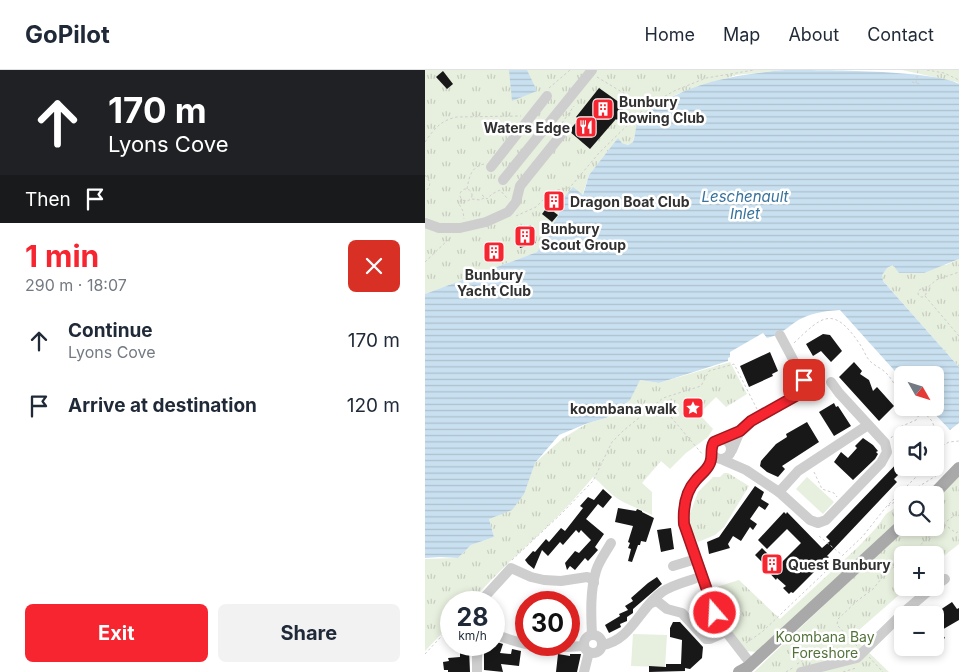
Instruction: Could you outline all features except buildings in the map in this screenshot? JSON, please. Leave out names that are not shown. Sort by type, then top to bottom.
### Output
[{"type":"main road","points":[[942,486],[959,468]]},
{"type":"main road","points":[[746,669],[894,532]]},
{"type":"street","points":[[503,180],[590,74]]},
{"type":"street","points":[[491,167],[547,96]]},
{"type":"street","points":[[425,223],[439,228],[465,227],[515,212],[520,186],[561,135],[548,124]]},
{"type":"street","points":[[517,135],[531,146]]},
{"type":"street","points":[[515,166],[528,176]]},
{"type":"street","points":[[708,455],[714,442],[740,431],[751,421],[797,395],[804,388],[804,380],[780,335]]},
{"type":"street","points":[[708,455],[746,470],[779,492],[807,518],[818,523],[826,520],[883,460],[887,452],[885,443],[836,390],[831,382]]},
{"type":"street","points":[[779,492],[793,474],[868,425]]},
{"type":"street","points":[[703,472],[728,458],[740,431]]},
{"type":"street","points":[[723,439],[730,444],[731,451],[746,470]]},
{"type":"street","points":[[708,455],[712,458],[688,493],[683,514],[684,524],[715,613],[737,648],[746,669]]},
{"type":"street","points":[[592,635],[594,583],[598,566],[611,542]]},
{"type":"street","points":[[673,566],[696,559]]},
{"type":"street","points":[[490,591],[511,568],[531,577],[545,580],[561,581],[587,577],[592,579],[594,583]]},
{"type":"street","points":[[602,644],[611,642],[621,636],[665,590],[702,576]]},
{"type":"street","points":[[801,672],[853,660],[923,596]]},
{"type":"street","points":[[651,603],[657,601],[667,609],[680,612],[706,639],[726,632]]},
{"type":"street","points":[[505,638],[540,648],[587,649],[598,652],[602,644],[600,638],[592,635]]},
{"type":"street","points":[[584,672],[587,649],[585,640],[592,635]]},
{"type":"street","points":[[477,656],[477,672]]},
{"type":"path","points":[[564,70],[567,73],[570,70]]},
{"type":"path","points":[[509,219],[515,212],[536,206],[552,191],[568,188],[599,153],[646,107],[674,91],[706,78],[754,70]]},
{"type":"path","points":[[916,83],[918,70]]},
{"type":"path","points":[[927,70],[944,72],[959,80]]},
{"type":"path","points":[[590,74],[646,107]]},
{"type":"path","points":[[913,82],[921,84]]},
{"type":"path","points":[[425,142],[439,124],[447,118],[457,116],[524,116]]},
{"type":"path","points":[[467,188],[473,169],[483,164],[491,167]]},
{"type":"path","points":[[425,175],[430,182],[429,188],[425,191]]},
{"type":"path","points":[[467,188],[471,191],[471,198]]},
{"type":"path","points":[[462,200],[459,195],[461,191],[467,188]]},
{"type":"path","points":[[462,200],[467,201],[471,198],[480,200],[485,197],[487,199],[497,190],[500,190],[515,212]]},
{"type":"path","points":[[462,200],[459,204],[463,211],[465,227]]},
{"type":"path","points":[[425,262],[454,234]]},
{"type":"path","points":[[925,296],[920,296],[918,293],[921,289],[925,290],[936,280],[959,272]]},
{"type":"path","points":[[925,290],[925,296],[959,336]]},
{"type":"path","points":[[787,350],[815,322],[825,318],[839,321],[851,331],[870,361],[887,373],[894,383]]},
{"type":"path","points":[[507,565],[593,481],[612,442],[663,398],[701,386],[709,371],[734,364],[761,415]]},
{"type":"path","points":[[885,443],[891,439],[900,427],[916,420],[918,416]]},
{"type":"path","points":[[671,417],[695,444],[708,455]]},
{"type":"path","points":[[944,445],[949,442],[959,441]]},
{"type":"path","points":[[807,464],[815,474],[821,487],[833,493],[842,505]]},
{"type":"path","points":[[737,648],[762,632],[863,536],[886,507],[917,476]]},
{"type":"path","points":[[920,486],[936,476]]},
{"type":"path","points":[[886,507],[894,502]]},
{"type":"path","points":[[944,523],[959,512]]},
{"type":"path","points":[[944,525],[956,533],[959,531]]},
{"type":"path","points":[[819,536],[842,556]]},
{"type":"path","points":[[920,546],[930,536]]},
{"type":"path","points":[[786,672],[838,641],[845,634],[837,625],[838,619],[857,601],[873,590],[885,574],[894,567]]},
{"type":"path","points":[[425,654],[440,638]]},
{"type":"path","points":[[868,656],[883,672]]},
{"type":"path","points":[[857,667],[857,672]]},
{"type":"green space","points":[[425,70],[785,70],[736,75],[677,94],[646,111],[639,117],[633,142],[628,145],[618,139],[589,175],[582,196],[561,201],[559,214],[537,252],[425,294]]},
{"type":"green space","points":[[902,70],[959,70],[959,84],[957,82]]},
{"type":"green space","points":[[959,259],[959,367],[883,281],[881,275],[887,268],[893,265],[946,265]]},
{"type":"green space","points":[[730,362],[747,394],[726,407],[716,397],[699,414],[713,429],[708,437],[686,453],[670,469],[661,461],[642,483],[652,492],[652,515],[618,499],[593,477],[548,526],[480,591],[440,591],[440,635],[425,651],[425,559],[458,558],[471,545],[494,537],[489,519],[529,478],[535,463],[563,438],[588,423],[606,418],[640,380],[659,383]]},
{"type":"green space","points":[[724,473],[728,473],[749,486],[724,527],[715,535],[698,542],[689,528],[688,519],[698,492],[713,477],[720,477]]},
{"type":"green space","name":"Koombana Bay Foreshore","points":[[959,475],[959,544],[944,556],[944,546],[894,546],[894,596],[898,596],[852,636],[889,672],[754,672],[897,536],[944,536],[944,489]]},
{"type":"green space","points":[[807,477],[834,502],[823,514],[796,489]]},
{"type":"green space","points":[[894,508],[894,528],[757,652],[746,651],[742,647],[718,611],[710,589],[739,580],[780,619],[858,547],[877,527],[886,514]]},
{"type":"green space","points":[[633,634],[667,635],[665,667],[631,666]]},
{"type":"water","points":[[509,70],[527,70],[537,91],[512,101]]},
{"type":"water","name":"Leschenault Inlet","points":[[785,70],[903,73],[946,79],[959,84],[959,259],[924,273],[899,273],[893,265],[887,268],[882,275],[883,281],[959,367],[959,423],[950,430],[937,416],[944,416],[944,366],[894,366],[894,370],[840,310],[816,313],[799,320],[775,335],[767,338],[763,333],[730,352],[728,361],[659,383],[640,380],[630,400],[606,418],[559,435],[535,463],[524,494],[512,510],[489,519],[494,537],[471,545],[458,558],[425,558],[425,294],[537,252],[559,214],[561,201],[573,187],[583,195],[589,175],[618,138],[622,143],[628,145],[633,142],[638,120],[650,108],[677,94],[706,83]]},
{"type":"place","name":"Bunbury Rowing Club","points":[[603,109]]},
{"type":"place","name":"Waters Edge","points":[[586,127]]},
{"type":"place","name":"Dragon Boat Club","points":[[554,201]]},
{"type":"place","name":"Bunbury Scout Group","points":[[525,236]]},
{"type":"place","name":"Bunbury Yacht Club","points":[[494,252]]},
{"type":"place","name":"koombana walk","points":[[693,408]]},
{"type":"place","name":"Quest Bunbury","points":[[772,564]]},
{"type":"route","points":[[715,613],[684,524],[684,506],[688,493],[694,482],[709,464],[712,458],[711,448],[714,442],[740,431],[751,421],[801,393],[805,386],[804,380]]}]
